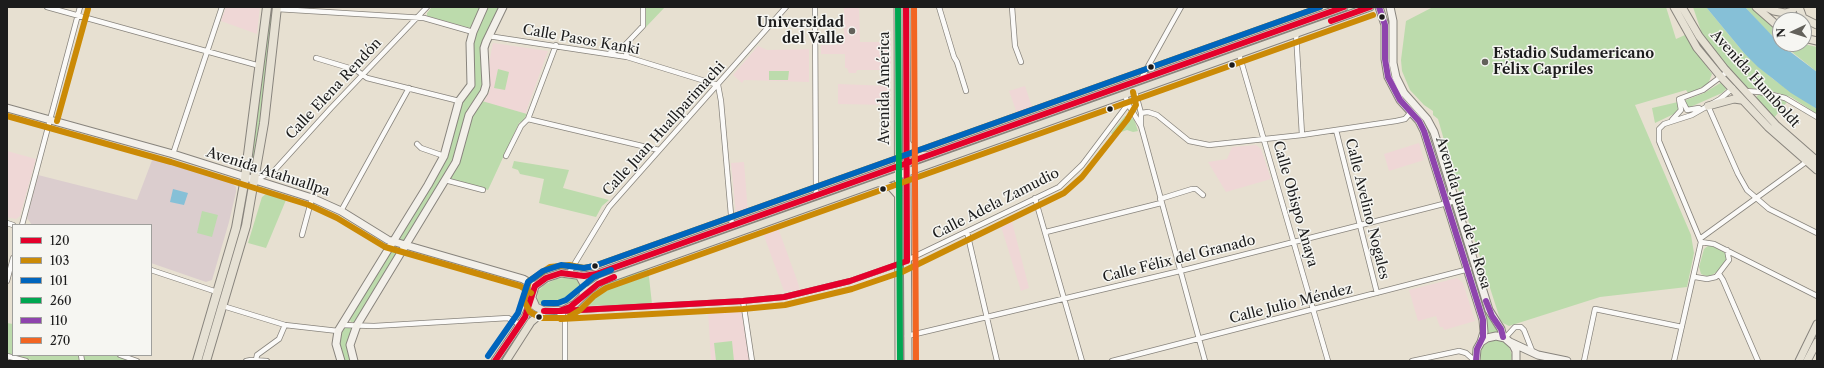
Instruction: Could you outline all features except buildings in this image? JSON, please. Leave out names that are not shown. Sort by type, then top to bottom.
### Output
[{"type":"highway","points":[[197,361],[236,228],[245,178],[267,7]]},
{"type":"highway","points":[[206,361],[246,226],[270,80],[277,8]]},
{"type":"main road","points":[[341,361],[336,344],[340,328],[392,241],[428,185],[444,156],[459,101],[471,85],[470,53],[473,32],[484,7]]},
{"type":"main road","points":[[354,361],[350,345],[358,325],[456,162],[469,115],[484,92],[486,79],[484,48],[488,36],[503,7]]},
{"type":"main road","name":"Avenida América","points":[[898,7],[899,361]]},
{"type":"main road","name":"Avenida América","points":[[906,7],[908,361]]},
{"type":"main road","points":[[495,361],[529,308],[535,286],[553,275],[569,273],[579,275],[596,274],[1344,7]]},
{"type":"main road","points":[[532,298],[536,307],[544,311],[557,311],[575,304],[583,295],[602,281],[1370,7]]},
{"type":"main road","name":"Avenida Juan de la Rosa","points":[[1379,7],[1385,26],[1385,59],[1388,77],[1400,100],[1420,123],[1426,135],[1446,204],[1483,320],[1484,332],[1482,342],[1477,350],[1476,361]]},
{"type":"main road","name":"Avenida Juan de la Rosa","points":[[1390,7],[1393,21],[1394,63],[1396,77],[1404,93],[1427,119],[1434,132],[1489,310],[1506,339],[1516,351],[1516,361]]},
{"type":"main road","name":"Avenida Humboldt","points":[[1674,7],[1697,48],[1742,100],[1754,107],[1817,161]]},
{"type":"main road","name":"Avenida Humboldt","points":[[1682,7],[1699,36],[1738,84],[1754,107],[1806,162],[1817,170]]},
{"type":"main road","points":[[1756,7],[1772,21]]},
{"type":"main road","points":[[1766,7],[1774,11],[1785,13],[1792,11],[1795,7]]},
{"type":"main road","points":[[1799,7],[1803,18],[1816,24]]},
{"type":"main road","points":[[1708,106],[1734,99],[1742,100]]},
{"type":"main road","name":"Avenida Atahuallpa","points":[[7,108],[173,154],[312,198],[341,211],[378,235],[392,241],[523,279],[535,286]]},
{"type":"main road","points":[[1426,135],[1434,132]]},
{"type":"main road","points":[[906,142],[914,153],[927,156]]},
{"type":"main road","points":[[880,182],[891,186],[898,195]]},
{"type":"main road","points":[[579,275],[584,284],[583,295]]},
{"type":"main road","points":[[506,361],[531,322],[544,311]]},
{"type":"main road","points":[[1799,361],[1817,324]]},
{"type":"main road","points":[[1482,342],[1490,337],[1506,339],[1533,353],[1567,361]]},
{"type":"main road","points":[[1807,361],[1817,342]]},
{"type":"street","points":[[47,7],[260,66]]},
{"type":"street","points":[[22,224],[80,7]]},
{"type":"street","points":[[173,154],[222,7]]},
{"type":"street","name":"Calle Elena Rendón","points":[[254,180],[274,171],[362,74],[427,7]]},
{"type":"street","points":[[610,53],[624,45],[643,26],[643,7]]},
{"type":"street","name":"Calle Juan Huallparimachi","points":[[569,273],[609,206],[786,7]]},
{"type":"street","points":[[815,7],[816,196]]},
{"type":"street","points":[[939,7],[966,91]]},
{"type":"street","points":[[1012,7],[1015,46],[1021,62]]},
{"type":"street","points":[[1141,79],[1181,7]]},
{"type":"street","points":[[277,8],[424,18],[473,32]]},
{"type":"street","points":[[1296,33],[1302,135]]},
{"type":"street","name":"Calle Pasos Kanki","points":[[488,36],[610,53],[718,85]]},
{"type":"street","points":[[506,156],[521,126],[528,119],[556,45]]},
{"type":"street","points":[[624,45],[627,57]]},
{"type":"street","name":"Calle Obispo Anaya","points":[[1239,54],[1328,361]]},
{"type":"street","points":[[316,58],[356,70],[367,78],[459,101]]},
{"type":"street","points":[[1672,120],[1681,110],[1679,99],[1703,90],[1727,72]]},
{"type":"street","points":[[1674,361],[1694,277],[1701,240],[1658,137],[1660,127],[1672,120],[1692,115],[1708,106],[1738,84]]},
{"type":"street","points":[[718,85],[721,101],[732,226]]},
{"type":"street","points":[[341,211],[409,88]]},
{"type":"street","points":[[1135,91],[1141,113],[1141,126],[1205,361]]},
{"type":"street","points":[[1744,92],[1760,92],[1788,99],[1817,117]]},
{"type":"street","points":[[1125,95],[1128,104],[1141,126]]},
{"type":"street","points":[[1682,98],[1688,110],[1708,106]]},
{"type":"street","name":"Calle Adela Zamudio","points":[[557,311],[743,301],[784,297],[850,281],[899,264],[1035,198],[1059,188],[1076,172],[1128,104]]},
{"type":"street","points":[[1708,106],[1740,178],[1747,190],[1769,208],[1817,233]]},
{"type":"street","points":[[1141,113],[1148,112],[1157,115],[1181,136],[1199,144],[1209,145],[1302,135],[1396,122],[1405,119],[1411,112]]},
{"type":"street","points":[[528,119],[659,150]]},
{"type":"street","name":"Calle Avelino Nogales","points":[[1336,130],[1377,293]]},
{"type":"street","points":[[417,144],[421,148],[444,156]]},
{"type":"street","points":[[1701,240],[1806,162]]},
{"type":"street","points":[[445,180],[483,190]]},
{"type":"street","points":[[1046,232],[1161,201],[1192,189],[1196,189],[1203,195]]},
{"type":"street","points":[[302,235],[312,198]]},
{"type":"street","points":[[1035,198],[1082,361]]},
{"type":"street","name":"Calle Félix del Granado","points":[[907,336],[1180,271],[1455,201]]},
{"type":"street","points":[[966,232],[988,317],[997,361]]},
{"type":"street","points":[[1701,240],[1727,250],[1817,296]]},
{"type":"street","points":[[1694,277],[1710,278],[1719,274],[1729,260],[1727,250]]},
{"type":"street","points":[[7,281],[12,262]]},
{"type":"street","name":"Calle Julio Méndez","points":[[1112,361],[1476,268]]},
{"type":"street","points":[[152,270],[217,292]]},
{"type":"street","points":[[1719,274],[1758,361]]},
{"type":"street","points":[[743,301],[752,361]]},
{"type":"street","points":[[223,306],[285,325],[340,328],[358,325],[374,326],[508,318],[519,324]]},
{"type":"street","points":[[1584,361],[1595,309],[1682,327]]},
{"type":"street","points":[[557,311],[563,315],[565,321],[565,361]]},
{"type":"street","points":[[256,360],[257,355],[262,350],[279,340],[285,325]]},
{"type":"street","points":[[1506,339],[1515,327],[1521,327],[1533,353]]},
{"type":"street","points":[[1412,361],[1459,351],[1466,353],[1476,361]]},
{"type":"street","points":[[7,356],[26,361]]},
{"type":"street","points":[[123,356],[137,361]]},
{"type":"street","points":[[246,361],[267,361]]},
{"type":"shaded area","points":[[226,7],[260,7],[257,34],[221,21]]},
{"type":"shaded area","name":"Universidad del Valle","points":[[844,7],[859,7],[860,42],[891,42],[891,70],[857,70],[856,73],[849,73],[847,68],[845,68],[845,54],[821,54],[821,45],[844,44]]},
{"type":"shaded area","points":[[493,43],[548,51],[525,114],[484,102],[490,91],[489,63]]},
{"type":"shaded area","points":[[758,46],[767,50],[809,49],[809,82],[744,80],[742,83],[733,75]]},
{"type":"shaded area","points":[[838,84],[890,86],[890,105],[838,104]]},
{"type":"shaded area","points":[[1025,86],[1033,110],[1018,116],[1009,91]]},
{"type":"shaded area","points":[[1419,143],[1424,160],[1389,171],[1384,154]]},
{"type":"shaded area","points":[[1256,145],[1261,149],[1271,179],[1226,192],[1208,162],[1227,159],[1232,147]]},
{"type":"shaded area","points":[[7,151],[36,159],[20,216],[16,219],[7,217]]},
{"type":"shaded area","points":[[154,155],[162,162],[227,179],[236,187],[229,222],[212,280],[206,282],[152,263],[152,224],[31,224],[27,218],[38,175],[137,200]]},
{"type":"shaded area","points":[[744,162],[748,213],[739,217],[736,215],[731,163]]},
{"type":"shaded area","points":[[1011,218],[1029,288],[1021,291],[1000,223]]},
{"type":"shaded area","points":[[778,228],[800,290],[784,291],[763,233]]},
{"type":"shaded area","points":[[1457,278],[1463,283],[1475,321],[1444,330],[1443,327],[1440,327],[1436,316],[1418,321],[1409,290]]},
{"type":"shaded area","points":[[739,308],[741,310],[750,361],[711,361],[708,310]]},
{"type":"green space","points":[[271,7],[275,7],[267,72],[251,175],[248,174]]},
{"type":"green space","points":[[432,7],[482,7],[470,28],[427,16],[427,13]]},
{"type":"green space","points":[[487,7],[499,7],[487,32],[483,87],[455,158],[406,241],[398,239],[434,180],[461,103],[473,87],[473,40]]},
{"type":"green space","points":[[646,7],[665,7],[646,27]]},
{"type":"green space","points":[[1356,7],[1361,7],[910,168],[910,166]]},
{"type":"green space","points":[[1433,7],[1666,7],[1676,39],[1685,35],[1712,74],[1708,84],[1694,91],[1688,93],[1686,90],[1635,105],[1691,235],[1694,253],[1687,287],[1600,297],[1509,326],[1503,323],[1500,319],[1456,182],[1438,119],[1433,115],[1433,111],[1424,105],[1410,90],[1402,71],[1401,60],[1406,21]]},
{"type":"green space","points":[[1693,7],[1706,7],[1744,53],[1773,79],[1817,109],[1817,114],[1791,97],[1771,91],[1748,88],[1740,83],[1703,37]]},
{"type":"green space","points":[[1745,7],[1753,7],[1772,26],[1772,35]]},
{"type":"green space","points":[[1812,46],[1817,47],[1817,72],[1792,52],[1812,52]]},
{"type":"green space","points":[[498,69],[509,72],[505,90],[494,88]]},
{"type":"green space","points":[[769,71],[789,71],[788,80],[769,80]]},
{"type":"green space","points":[[1722,82],[1727,88],[1722,93],[1688,108],[1685,101],[1686,100],[1704,93]]},
{"type":"green space","points":[[1759,94],[1787,102],[1773,119],[1757,100],[1756,97]]},
{"type":"green space","points":[[482,101],[527,114],[523,121],[519,123],[488,190],[449,179],[470,120]]},
{"type":"green space","points":[[1678,102],[1678,112],[1655,123],[1652,108]]},
{"type":"green space","points":[[1125,116],[1134,119],[1138,131],[1133,132],[1127,130],[1113,135],[1111,133]]},
{"type":"green space","points":[[514,161],[569,170],[563,188],[609,200],[602,206],[596,217],[539,203],[544,179],[520,174],[518,170],[512,168]]},
{"type":"green space","points":[[895,171],[895,173],[597,280],[590,285],[588,278],[597,278]]},
{"type":"green space","points":[[266,194],[286,200],[266,248],[248,243],[262,197]]},
{"type":"green space","points":[[202,211],[218,215],[212,237],[197,233]]},
{"type":"green space","points":[[1709,245],[1723,251],[1727,256],[1727,261],[1718,271],[1709,277],[1701,274],[1699,267],[1704,249]]},
{"type":"green space","points":[[393,246],[401,249],[356,322],[351,322],[349,318]]},
{"type":"green space","points":[[648,268],[652,304],[579,306],[600,286]]},
{"type":"green space","points":[[1474,272],[1486,311],[1498,332],[1488,333],[1485,316],[1471,273]]},
{"type":"green space","points":[[576,278],[581,284],[581,291],[569,303],[548,307],[541,305],[537,301],[538,291],[544,285],[556,279]]},
{"type":"green space","points":[[7,323],[12,324],[12,355],[7,354]]},
{"type":"green space","points":[[343,328],[352,328],[353,330],[352,361],[343,361],[339,340]]},
{"type":"green space","points":[[1496,340],[1504,342],[1509,347],[1512,355],[1511,361],[1481,361],[1480,353],[1483,346]]},
{"type":"green space","points":[[732,341],[734,361],[716,361],[714,343]]},
{"type":"green space","points":[[15,356],[79,356],[80,361],[36,361]]},
{"type":"green space","points":[[83,356],[117,356],[132,361],[84,361]]},
{"type":"water","points":[[1706,7],[1745,7],[1772,36],[1772,52],[1791,52],[1817,72],[1817,109],[1791,93],[1758,67],[1744,53]]},
{"type":"water","points":[[173,189],[188,193],[184,205],[170,202]]},
{"type":"transit line","name":"260","points":[[898,7],[900,361]]},
{"type":"transit line","name":"120","points":[[906,7],[907,261]]},
{"type":"transit line","name":"270","points":[[914,7],[916,361]]},
{"type":"transit line","name":"103","points":[[1320,7],[594,266],[584,268],[569,265],[550,267],[529,281],[524,301],[530,312],[541,318],[567,318],[580,310],[594,296],[606,288],[1373,15]]},
{"type":"transit line","name":"101","points":[[488,356],[518,313],[528,282],[543,271],[561,265],[584,268],[594,266],[1320,7]]},
{"type":"transit line","name":"120","points":[[495,361],[525,317],[535,286],[546,278],[561,273],[584,276],[596,274],[1344,7]]},
{"type":"transit line","name":"120","points":[[1331,21],[1370,7]]},
{"type":"transit line","name":"110","points":[[1379,7],[1385,25],[1385,59],[1388,77],[1400,100],[1419,121],[1424,131],[1483,320],[1483,337],[1477,349],[1476,361]]},
{"type":"transit line","name":"103","points":[[57,121],[88,9]]},
{"type":"transit line","name":"103","points":[[561,319],[743,309],[785,305],[852,289],[902,272],[1064,193],[1082,177],[1127,120],[1136,105],[1133,92]]},
{"type":"transit line","name":"103","points":[[7,116],[171,162],[309,205],[337,218],[385,247],[520,286],[531,293]]},
{"type":"transit line","name":"120","points":[[561,311],[743,301],[784,297],[850,281],[907,261]]},
{"type":"transit line","name":"101","points":[[544,303],[558,303],[566,300],[594,277],[611,270]]},
{"type":"transit line","name":"120","points":[[544,311],[559,311],[570,307],[598,284],[614,277]]},
{"type":"transit line","name":"110","points":[[1486,301],[1492,316],[1501,329],[1503,337]]},
{"type":"place","name":"Universidad del Valle","points":[[852,31]]},
{"type":"place","name":"Estadio Sudamericano Félix Capriles","points":[[1485,62]]}]
